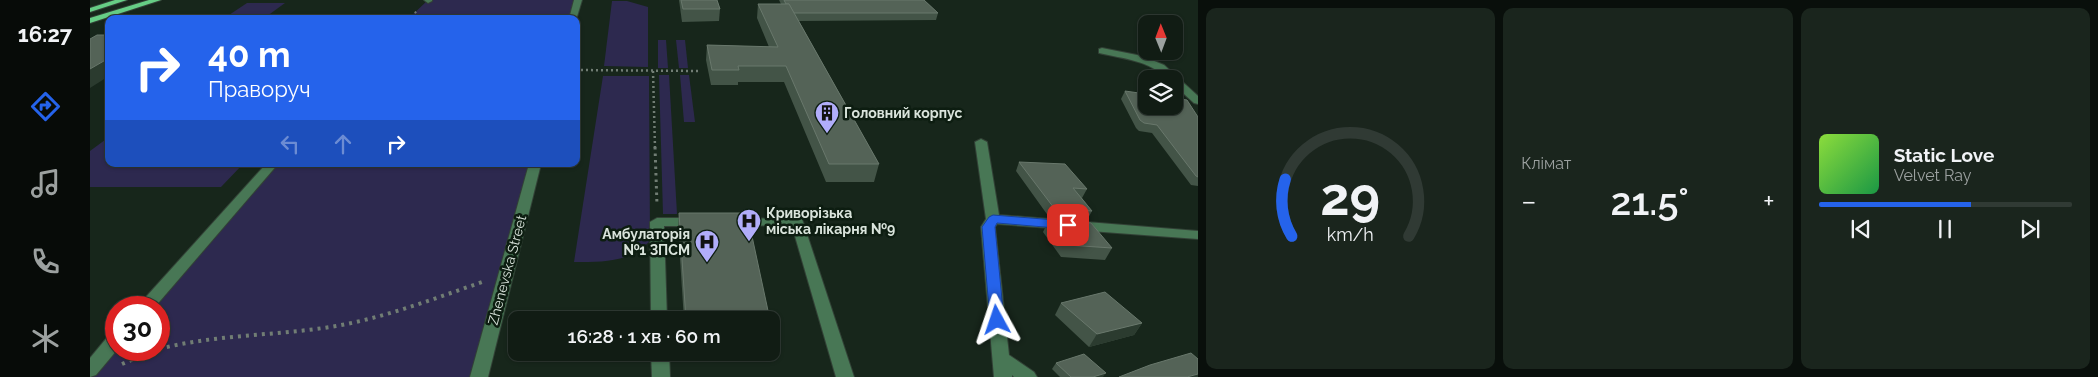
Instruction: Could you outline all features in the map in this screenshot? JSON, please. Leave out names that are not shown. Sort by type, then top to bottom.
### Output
[{"type":"main road","points":[[90,10],[123,0]]},
{"type":"main road","points":[[109,15],[157,0]]},
{"type":"main road","points":[[90,21],[105,16]]},
{"type":"street","points":[[574,15],[578,0]]},
{"type":"street","points":[[1102,51],[1140,58],[1164,70]]},
{"type":"street","points":[[1183,88],[1198,101]]},
{"type":"street","points":[[980,142],[993,219],[988,227],[1003,377]]},
{"type":"street","points":[[155,296],[269,167]]},
{"type":"street","name":"Zhenevska Street","points":[[479,377],[534,167]]},
{"type":"street","points":[[993,219],[1198,235]]},
{"type":"street","points":[[659,311],[657,222],[797,222],[846,377]]},
{"type":"street","points":[[90,370],[105,352]]},
{"type":"street","points":[[1001,358],[1028,377]]},
{"type":"street","points":[[660,361],[661,377]]},
{"type":"path","points":[[580,70],[701,71]]},
{"type":"path","points":[[653,71],[657,222]]},
{"type":"path","points":[[170,347],[217,337],[335,326],[426,302],[506,274]]},
{"type":"shaded area","points":[[428,0],[578,0],[574,15],[412,15]]},
{"type":"shaded area","points":[[612,1],[627,1],[648,7],[648,67],[604,66]]},
{"type":"shaded area","points":[[247,3],[285,3],[268,15],[229,15]]},
{"type":"shaded area","points":[[658,40],[666,40],[668,68],[658,68]]},
{"type":"shaded area","points":[[676,40],[685,40],[688,68],[679,68]]},
{"type":"shaded area","points":[[659,75],[669,75],[677,214],[663,214]]},
{"type":"shaded area","points":[[680,75],[689,75],[695,122],[684,122]]},
{"type":"shaded area","points":[[603,76],[649,76],[650,241],[633,254],[615,260],[574,262]]},
{"type":"shaded area","points":[[105,140],[105,167],[240,167],[221,187],[90,187],[90,151]]},
{"type":"shaded area","points":[[269,167],[534,167],[479,377],[90,377],[90,370],[105,358],[105,361],[170,361],[170,296],[154,296]]},
{"type":"building","points":[[681,0],[717,0],[720,9],[683,9]]},
{"type":"building","points":[[784,0],[924,0],[938,13],[794,13],[789,4],[786,4]]},
{"type":"building","points":[[758,4],[789,4],[879,164],[829,164],[786,66],[738,66],[739,70],[712,70],[707,45],[778,47]]},
{"type":"building","points":[[97,35],[105,35],[105,60],[90,69],[90,39]]},
{"type":"building","points":[[1125,91],[1138,93],[1138,115],[1183,115],[1183,99],[1187,100],[1198,117],[1198,177],[1157,125],[1144,123],[1140,120]]},
{"type":"building","points":[[1019,162],[1065,164],[1087,189],[1073,188],[1092,211],[1054,208]]},
{"type":"building","points":[[679,213],[747,213],[768,311],[685,311]]},
{"type":"building","points":[[1049,220],[1091,223],[1112,248],[1067,245]]},
{"type":"building","points":[[1105,292],[1142,323],[1097,334],[1061,303]]},
{"type":"building","points":[[1191,353],[1198,359],[1198,374],[1187,377],[1119,377],[1150,365]]},
{"type":"building","points":[[1084,354],[1106,373],[1093,377],[1071,377],[1056,363]]},
{"type":"place","name":"Головний корпус","points":[[827,134]]},
{"type":"place","name":"Криворізька міська лікарня №9","points":[[749,242]]},
{"type":"place","name":"Амбулаторія №1 ЗПСМ","points":[[707,263]]},
{"type":"route","points":[[997,320],[988,227],[993,219],[1068,225]]}]
